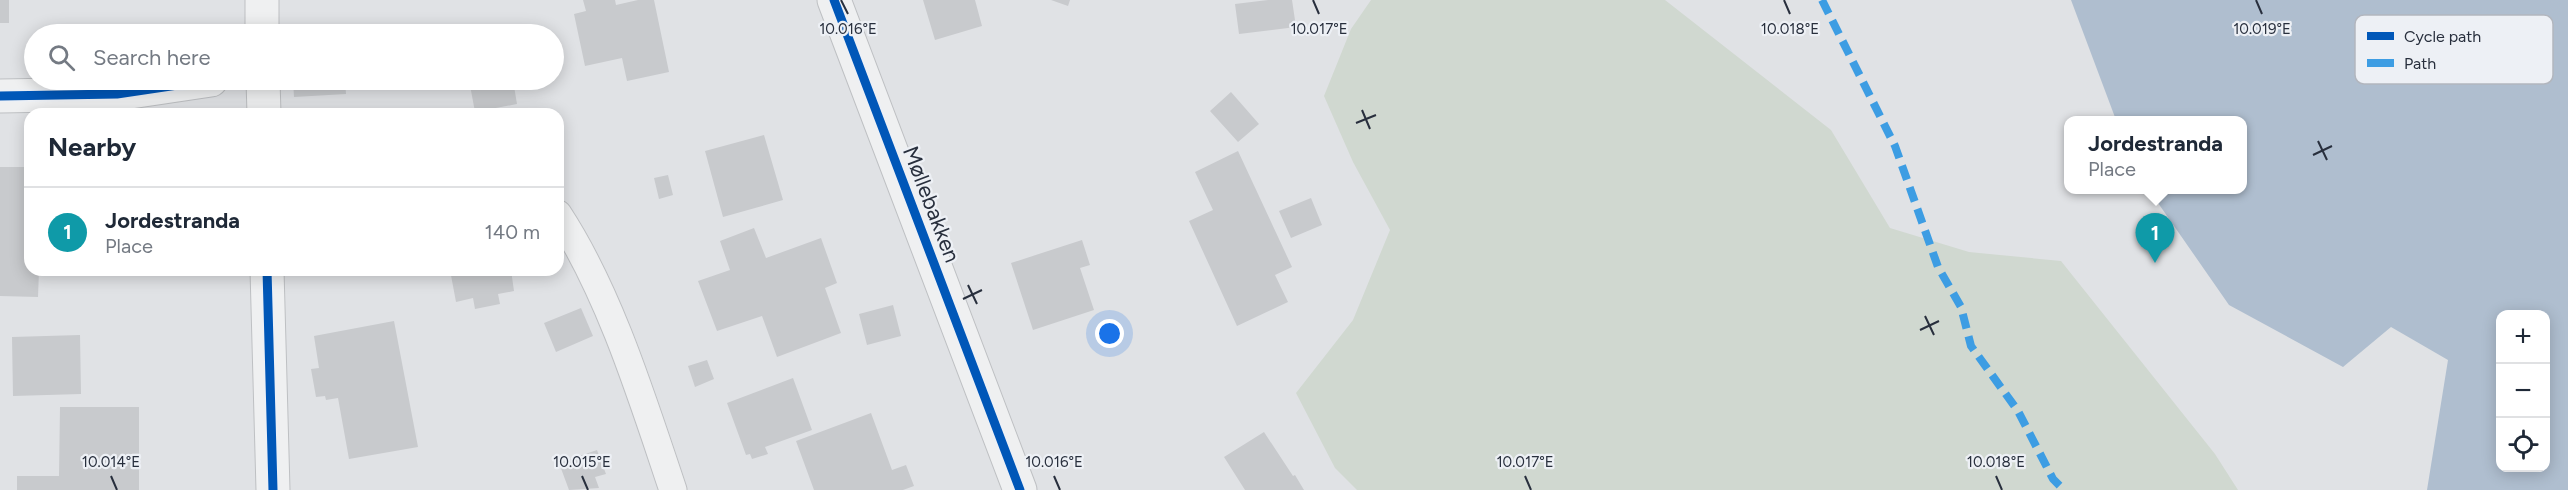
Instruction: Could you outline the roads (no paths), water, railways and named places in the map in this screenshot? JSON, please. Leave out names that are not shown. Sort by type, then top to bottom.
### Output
[{"type":"street","points":[[262,0],[262,24]]},
{"type":"street","name":"Møllebakken","points":[[834,0],[1020,490]]},
{"type":"street","points":[[0,96],[117,94],[144,90]]},
{"type":"street","points":[[263,90],[264,108]]},
{"type":"street","points":[[267,276],[273,490]]},
{"type":"lane","points":[[564,223],[580,248],[611,320],[673,490]]},
{"type":"water","points":[[2071,0],[2568,0],[2568,490],[2427,490],[2448,360],[2391,327],[2343,367],[2229,305],[2152,194],[2247,194],[2247,116],[2114,116]]},
{"type":"place","name":"Jordestranda","points":[[2155,263]]}]
